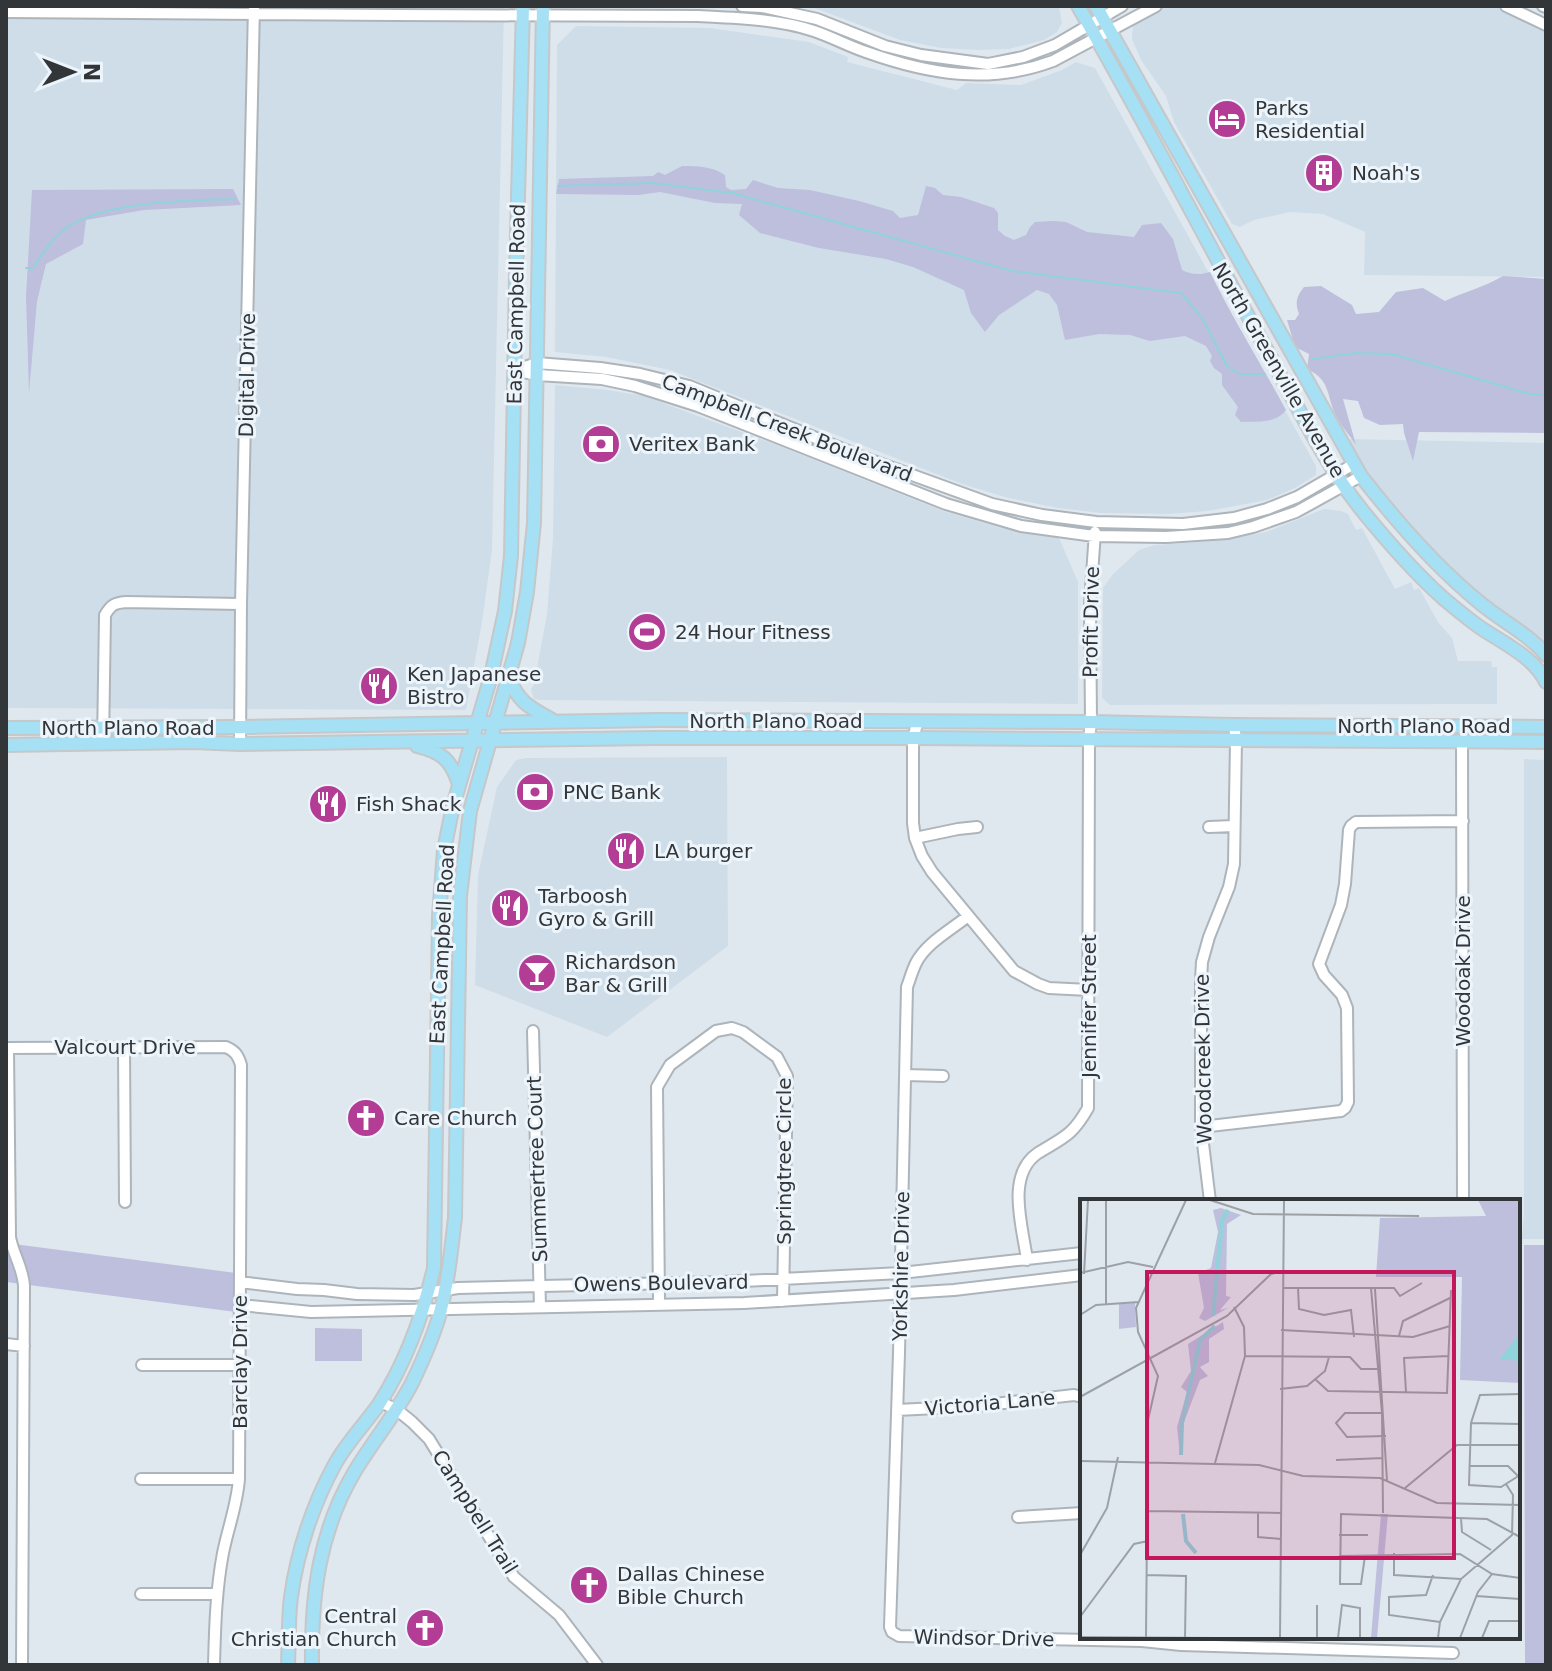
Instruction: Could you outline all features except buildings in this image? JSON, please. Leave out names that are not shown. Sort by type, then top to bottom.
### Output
[{"type":"main road","name":"North Greenville Avenue","points":[[1078,6],[1315,438],[1359,507],[1415,571],[1479,626],[1527,660],[1546,682]]},
{"type":"main road","name":"East Campbell Road","points":[[288,1665],[294,1578],[314,1510],[336,1463],[380,1402],[403,1359],[434,1268],[439,939],[444,850],[475,723],[491,676],[505,611],[511,556],[523,11]]},
{"type":"main road","name":"East Campbell Road","points":[[312,1665],[314,1589],[333,1516],[354,1473],[411,1385],[442,1308],[446,1289],[455,1218],[460,896],[470,811],[523,619],[534,523],[543,11]]},
{"type":"main road","name":"North Greenville Avenue","points":[[1099,11],[1358,470],[1386,508],[1450,577],[1545,654]]},
{"type":"main road","points":[[509,677],[519,699],[556,723]]},
{"type":"main road","points":[[654,738],[658,720]]},
{"type":"main road","name":"North Plano Road","points":[[6,728],[658,720],[1546,727]]},
{"type":"main road","points":[[1451,725],[1461,734],[1462,742]]},
{"type":"main road","name":"North Plano Road","points":[[6,745],[654,738],[1546,742]]},
{"type":"main road","points":[[403,742],[433,749],[449,762],[459,784]]},
{"type":"main road","points":[[439,939],[459,940]]},
{"type":"main road","points":[[437,1061],[457,1061]]},
{"type":"main road","points":[[289,1620],[311,1623]]},
{"type":"street","points":[[742,6],[762,7],[817,19],[885,46],[921,55],[988,64],[1055,45],[1089,25],[1099,11],[1122,6]]},
{"type":"street","points":[[6,12],[91,9],[543,11],[765,20],[815,31],[890,60],[938,71],[998,75],[1053,61],[1156,6]]},
{"type":"street","points":[[1506,6],[1546,25]]},
{"type":"street","name":"Digital Drive","points":[[240,744],[254,10]]},
{"type":"street","name":"Campbell Creek Boulevard","points":[[514,370],[600,368],[680,384],[992,504],[1042,515],[1096,522],[1183,524],[1223,520],[1267,509],[1341,480]]},
{"type":"street","name":"Campbell Creek Boulevard","points":[[537,369],[602,379],[675,398],[946,504],[988,517],[1021,526],[1094,536],[1166,537],[1225,533],[1253,527],[1306,507],[1358,470]]},
{"type":"street","points":[[675,398],[680,384]]},
{"type":"street","points":[[814,451],[819,439]]},
{"type":"street","points":[[988,517],[992,504]]},
{"type":"street","points":[[1223,520],[1225,533]]},
{"type":"street","name":"Profit Drive","points":[[1091,722],[1090,603],[1096,522]]},
{"type":"street","points":[[103,743],[105,615],[109,607],[126,602],[241,604]]},
{"type":"street","points":[[918,721],[913,738],[913,823],[915,838],[932,872],[1014,971],[1049,988],[1089,990]]},
{"type":"street","name":"Jennifer Street","points":[[1027,1260],[1019,1200],[1019,1183],[1024,1167],[1034,1156],[1077,1127],[1088,1108],[1091,722]]},
{"type":"street","name":"Woodcreek Drive","points":[[1210,1199],[1201,1127],[1202,962],[1234,864],[1234,725]]},
{"type":"street","name":"Woodoak Drive","points":[[1462,742],[1463,1199]]},
{"type":"street","points":[[1201,1127],[1341,1111],[1345,1108],[1348,1102],[1347,1008],[1342,995],[1324,975],[1319,964],[1341,905],[1349,830],[1356,822],[1463,821]]},
{"type":"street","points":[[1209,827],[1234,826]]},
{"type":"street","points":[[915,838],[977,827]]},
{"type":"street","name":"Yorkshire Drive","points":[[899,1636],[890,1627],[907,987],[916,962],[930,945],[968,916]]},
{"type":"street","name":"Springtree Circle","points":[[659,1304],[657,1087],[670,1065],[716,1031],[732,1028],[743,1032],[777,1057],[787,1076],[783,1301]]},
{"type":"street","name":"Summertree Court","points":[[533,1031],[540,1307]]},
{"type":"street","points":[[124,1047],[125,1202]]},
{"type":"street","name":"Valcourt Drive","points":[[7,1048],[226,1047],[239,1057]]},
{"type":"street","points":[[7,1048],[8,1188],[12,1247],[24,1279],[22,1665]]},
{"type":"street","name":"Barclay Drive","points":[[214,1665],[216,1594],[239,1479],[239,1057]]},
{"type":"street","points":[[905,1075],[943,1076]]},
{"type":"street","name":"Owens Boulevard","points":[[240,1282],[357,1294],[414,1295],[446,1289],[659,1284],[901,1273],[1080,1253]]},
{"type":"street","name":"Owens Boulevard","points":[[240,1305],[297,1312],[783,1301],[900,1294],[1080,1275]]},
{"type":"street","points":[[6,1344],[24,1346]]},
{"type":"street","points":[[142,1365],[240,1365]]},
{"type":"street","name":"Victoria Lane","points":[[897,1410],[1080,1396]]},
{"type":"street","name":"Campbell Trail","points":[[380,1402],[396,1409],[429,1439],[514,1577],[559,1615],[597,1665]]},
{"type":"street","points":[[141,1479],[239,1479]]},
{"type":"street","points":[[1018,1517],[1080,1513]]},
{"type":"street","points":[[141,1594],[216,1594]]},
{"type":"street","name":"Windsor Drive","points":[[899,1636],[1080,1638]]},
{"type":"street","name":"Windsor Drive","points":[[1138,1639],[1453,1653]]},
{"type":"street","points":[[1408,1639],[1409,1651]]},
{"type":"shaded area","points":[[6,6],[504,6],[492,550],[466,710],[6,708]]},
{"type":"shaded area","points":[[809,6],[1059,6],[1062,23],[1057,32],[1044,40],[1009,49],[941,48],[900,40]]},
{"type":"shaded area","points":[[1166,6],[1496,6],[1546,32],[1546,289],[1545,277],[1364,275],[1365,232],[1323,214],[1290,212],[1254,220],[1240,227],[1232,224],[1174,122],[1166,96],[1141,60],[1132,39],[1133,24]]},
{"type":"shaded area","points":[[576,26],[710,28],[809,42],[848,57],[847,62],[957,90],[966,83],[1021,85],[1076,62],[1095,68],[1316,466],[1316,475],[1267,500],[1208,511],[1101,513],[1058,508],[1008,498],[962,484],[670,370],[606,357],[555,352],[557,45]]},
{"type":"shaded area","points":[[682,166],[704,167],[720,172],[725,175],[726,187],[731,190],[746,189],[753,180],[778,188],[810,190],[859,201],[893,211],[900,218],[918,215],[926,186],[935,188],[943,195],[961,197],[994,208],[998,213],[998,230],[1014,240],[1026,235],[1035,222],[1066,222],[1087,232],[1134,237],[1142,225],[1161,223],[1173,239],[1182,270],[1196,274],[1210,272],[1286,410],[1271,420],[1241,422],[1235,415],[1238,407],[1222,385],[1222,374],[1210,361],[1212,356],[1206,346],[1185,336],[1150,341],[1130,335],[1099,334],[1065,340],[1057,305],[1049,294],[1037,290],[999,315],[985,332],[971,313],[964,290],[913,267],[886,259],[819,248],[760,233],[739,215],[742,204],[715,203],[660,192],[638,195],[556,194],[559,179],[653,176],[658,172],[665,175]]},
{"type":"shaded area","points":[[233,189],[241,205],[144,210],[86,220],[83,244],[46,264],[37,301],[29,393],[26,297],[32,190]]},
{"type":"shaded area","points":[[1503,276],[1546,279],[1546,433],[1419,432],[1413,461],[1403,424],[1380,425],[1364,418],[1358,401],[1343,399],[1356,445],[1337,418],[1325,384],[1307,369],[1309,354],[1295,347],[1287,320],[1295,320],[1299,314],[1297,300],[1304,287],[1321,286],[1352,305],[1356,314],[1379,312],[1396,292],[1423,288],[1445,301]]},
{"type":"shaded area","points":[[555,385],[644,396],[943,511],[1001,528],[1059,538],[1078,582],[1078,704],[534,699],[531,690],[547,614],[553,538]]},
{"type":"shaded area","points":[[1346,439],[1546,443],[1546,651],[1483,600],[1409,524],[1370,477]]},
{"type":"shaded area","points":[[1324,509],[1348,514],[1356,530],[1362,528],[1395,589],[1411,582],[1414,590],[1419,588],[1438,622],[1452,638],[1458,661],[1491,661],[1492,667],[1497,667],[1497,704],[1110,705],[1102,698],[1103,588],[1139,550],[1155,545],[1212,541],[1266,532]]},
{"type":"shaded area","points":[[727,757],[728,946],[607,1037],[475,985],[478,875],[497,787],[516,760]]},
{"type":"shaded area","points":[[1524,759],[1546,760],[1546,1239],[1522,1239]]},
{"type":"shaded area","points":[[6,1243],[236,1273],[236,1312],[6,1282]]},
{"type":"shaded area","points":[[1524,1245],[1546,1245],[1546,1665],[1525,1665]]},
{"type":"shaded area","points":[[315,1328],[362,1329],[362,1361],[315,1361]]},
{"type":"waterway","points":[[558,186],[654,183],[732,193],[1012,271],[1181,293],[1202,318],[1227,366],[1240,374],[1265,374]]},
{"type":"waterway","points":[[26,268],[33,268],[60,233],[96,214],[143,204],[235,199]]},
{"type":"waterway","points":[[1313,359],[1356,353],[1392,354],[1530,394],[1546,395]]},
{"type":"place","name":"Parks Residential","points":[[1227,119]]},
{"type":"place","name":"Noah's","points":[[1324,173]]},
{"type":"place","name":"Veritex Bank","points":[[601,444]]},
{"type":"place","name":"24 Hour Fitness","points":[[647,632]]},
{"type":"place","name":"Ken Japanese Bistro","points":[[379,686]]},
{"type":"place","name":"PNC Bank","points":[[535,792]]},
{"type":"place","name":"Fish Shack","points":[[328,804]]},
{"type":"place","name":"LA burger","points":[[626,851]]},
{"type":"place","name":"Tarboosh Gyro & Grill","points":[[510,908]]},
{"type":"place","name":"Richardson Bar & Grill","points":[[537,973]]},
{"type":"place","name":"Care Church","points":[[366,1118]]},
{"type":"place","name":"Dallas Chinese Bible Church","points":[[589,1585]]},
{"type":"place","name":"Central Christian Church","points":[[425,1628]]}]
